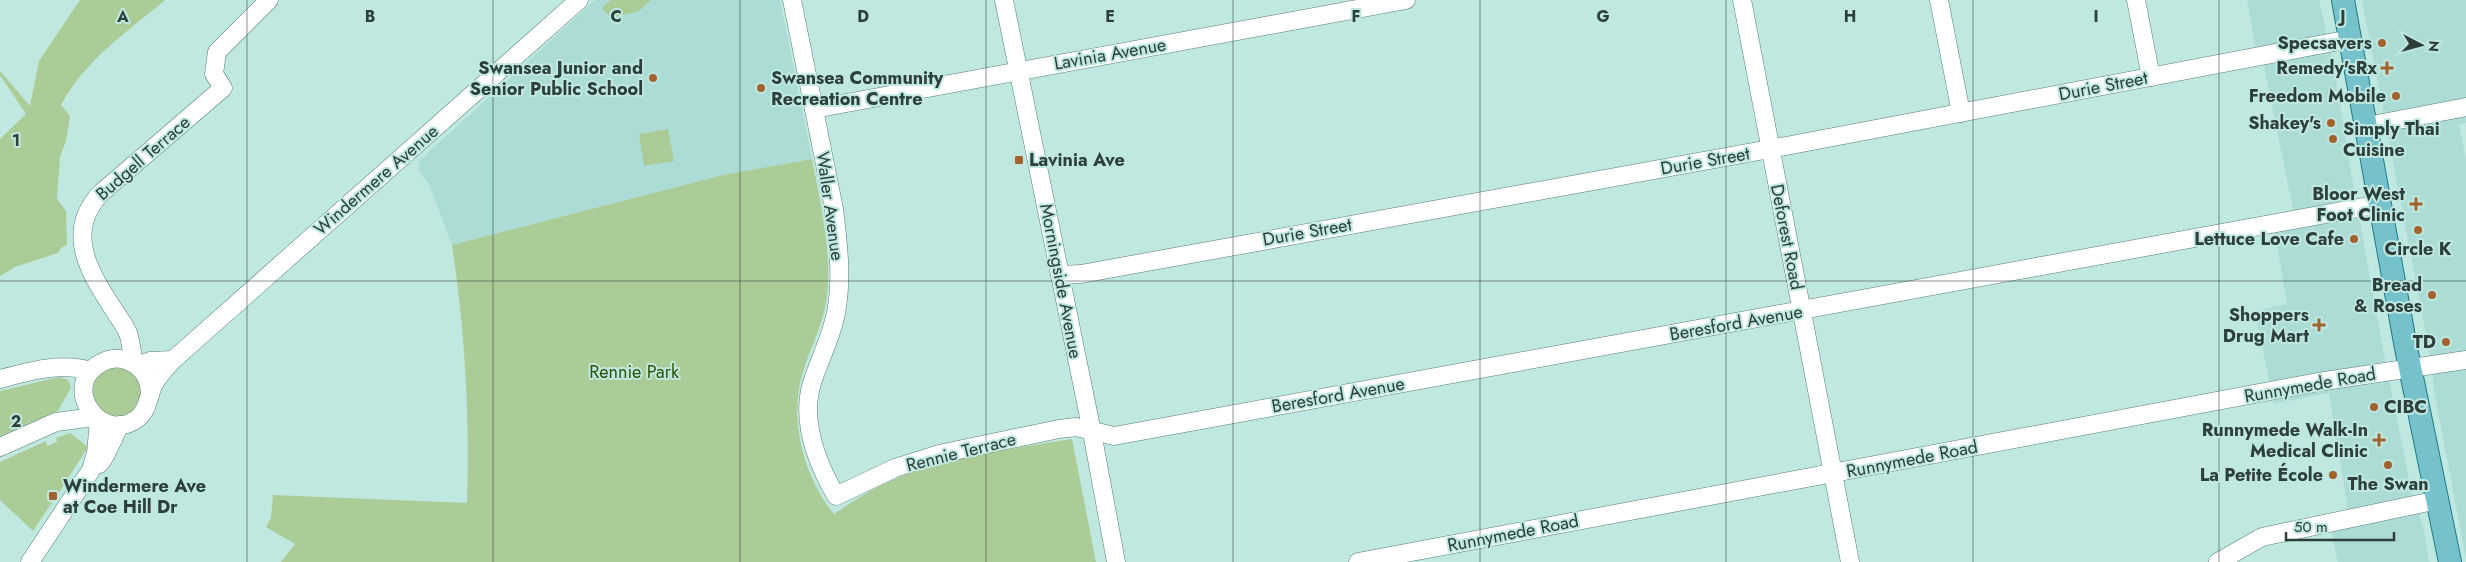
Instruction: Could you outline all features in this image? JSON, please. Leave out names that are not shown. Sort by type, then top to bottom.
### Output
[{"type":"main road","points":[[2343,0],[2380,204],[2450,562]]},
{"type":"street","name":"Budgell Terrace","points":[[130,363],[129,340],[126,329],[90,269],[83,245],[82,228],[85,214],[101,193],[223,88],[214,74],[217,52],[269,0]]},
{"type":"street","name":"Windermere Avenue","points":[[120,425],[137,418],[144,412],[154,383],[173,360],[579,0]]},
{"type":"street","name":"Waller Avenue","points":[[792,0],[834,209],[838,240],[839,288],[832,329],[812,385],[809,421],[816,453],[836,496]]},
{"type":"street","name":"Morningside Avenue","points":[[1004,0],[1020,71],[1092,432],[1116,562]]},
{"type":"street","name":"Lavinia Avenue","points":[[814,109],[1406,0]]},
{"type":"street","name":"Deforest Road","points":[[1742,0],[1850,562]]},
{"type":"street","points":[[1939,0],[1960,113]]},
{"type":"street","points":[[2136,0],[2151,77]]},
{"type":"street","name":"Durie Street","points":[[1060,276],[1081,274],[1770,149],[2350,39]]},
{"type":"street","points":[[2367,126],[2466,106]]},
{"type":"street","name":"Beresford Avenue","points":[[1092,432],[1114,436],[2380,204]]},
{"type":"street","points":[[56,422],[104,361],[130,363],[173,360]]},
{"type":"street","name":"Runnymede Road","points":[[1358,562],[2318,382],[2466,360]]},
{"type":"street","points":[[130,363],[146,376],[150,396]]},
{"type":"street","points":[[0,379],[26,372],[75,366],[86,383],[88,409],[97,418],[109,424],[120,425],[111,440],[104,462],[91,470]]},
{"type":"street","points":[[0,447],[56,422],[97,418]]},
{"type":"street","points":[[30,562],[91,470],[96,454],[97,418]]},
{"type":"street","name":"Rennie Terrace","points":[[836,496],[895,468],[939,454],[1059,429],[1076,427],[1092,432]]},
{"type":"street","points":[[2218,562],[2262,538],[2438,500]]},
{"type":"shaded area","name":"Swansea Junior and Senior Public School","points":[[595,0],[780,0],[812,159],[723,175],[452,245],[429,184],[418,170],[420,160]]},
{"type":"shaded area","points":[[2247,0],[2319,0],[2333,61],[2383,349],[2411,489],[2424,529],[2429,562],[2338,562],[2328,514],[2348,510],[2329,393],[2274,404],[2255,311],[2287,304],[2275,233],[2297,228],[2264,67],[2255,44]]},
{"type":"shaded area","points":[[2362,0],[2466,0],[2466,123],[2459,124],[2466,160],[2466,559],[2435,395],[2428,345]]},
{"type":"green space","points":[[80,0],[165,0],[94,61],[71,89],[61,105],[70,116],[66,141],[60,157],[57,199],[66,211],[67,245],[61,248],[58,253],[15,267],[0,276],[0,139],[26,114],[0,75],[0,71],[30,106],[39,61]]},
{"type":"green space","points":[[611,0],[651,0],[639,11],[611,18],[602,8]]},
{"type":"green space","points":[[668,129],[674,161],[644,166],[639,134]]},
{"type":"green space","name":"Rennie Park","points":[[812,159],[825,230],[828,284],[822,321],[802,375],[797,411],[802,448],[807,466],[823,499],[834,514],[879,486],[928,467],[977,455],[1072,439],[1096,562],[281,562],[295,544],[266,527],[271,518],[273,495],[467,503],[468,438],[466,374],[452,245],[723,175]]},
{"type":"green space","points":[[117,368],[126,370],[134,375],[139,383],[141,392],[139,401],[134,409],[126,414],[117,416],[108,414],[100,409],[95,401],[93,392],[95,383],[100,375],[108,370]]},
{"type":"green space","points":[[59,377],[68,380],[71,387],[58,411],[0,436],[0,391]]},
{"type":"green space","points":[[70,433],[88,447],[58,494],[54,491],[49,498],[53,501],[33,531],[0,500],[0,462],[46,441],[47,446],[57,442],[56,438]]},
{"type":"place","name":"Specsavers","points":[[2382,43]]},
{"type":"place","name":"Remedy'sRx","points":[[2387,68]]},
{"type":"place","name":"Swansea Junior and Senior Public School","points":[[653,78]]},
{"type":"place","name":"Swansea Community Recreation Centre","points":[[761,88]]},
{"type":"place","name":"Freedom Mobile","points":[[2396,96]]},
{"type":"place","name":"Shakey's","points":[[2331,123]]},
{"type":"place","name":"Simply Thai Cuisine","points":[[2333,139]]},
{"type":"place","name":"Lavinia Ave","points":[[1019,160]]},
{"type":"place","name":"Bloor West Foot Clinic","points":[[2416,204]]},
{"type":"place","name":"Circle K","points":[[2418,230]]},
{"type":"place","name":"Lettuce Love Cafe","points":[[2354,239]]},
{"type":"place","name":"Bread & Roses","points":[[2432,295]]},
{"type":"place","name":"Shoppers Drug Mart","points":[[2319,325]]},
{"type":"place","name":"TD","points":[[2446,342]]},
{"type":"place","name":"CIBC","points":[[2374,407]]},
{"type":"place","name":"Runnymede Walk-In Medical Clinic","points":[[2379,440]]},
{"type":"place","name":"The Swan","points":[[2388,465]]},
{"type":"place","name":"La Petite École","points":[[2333,475]]},
{"type":"place","name":"Windermere Ave at Coe Hill Dr","points":[[53,496]]}]
